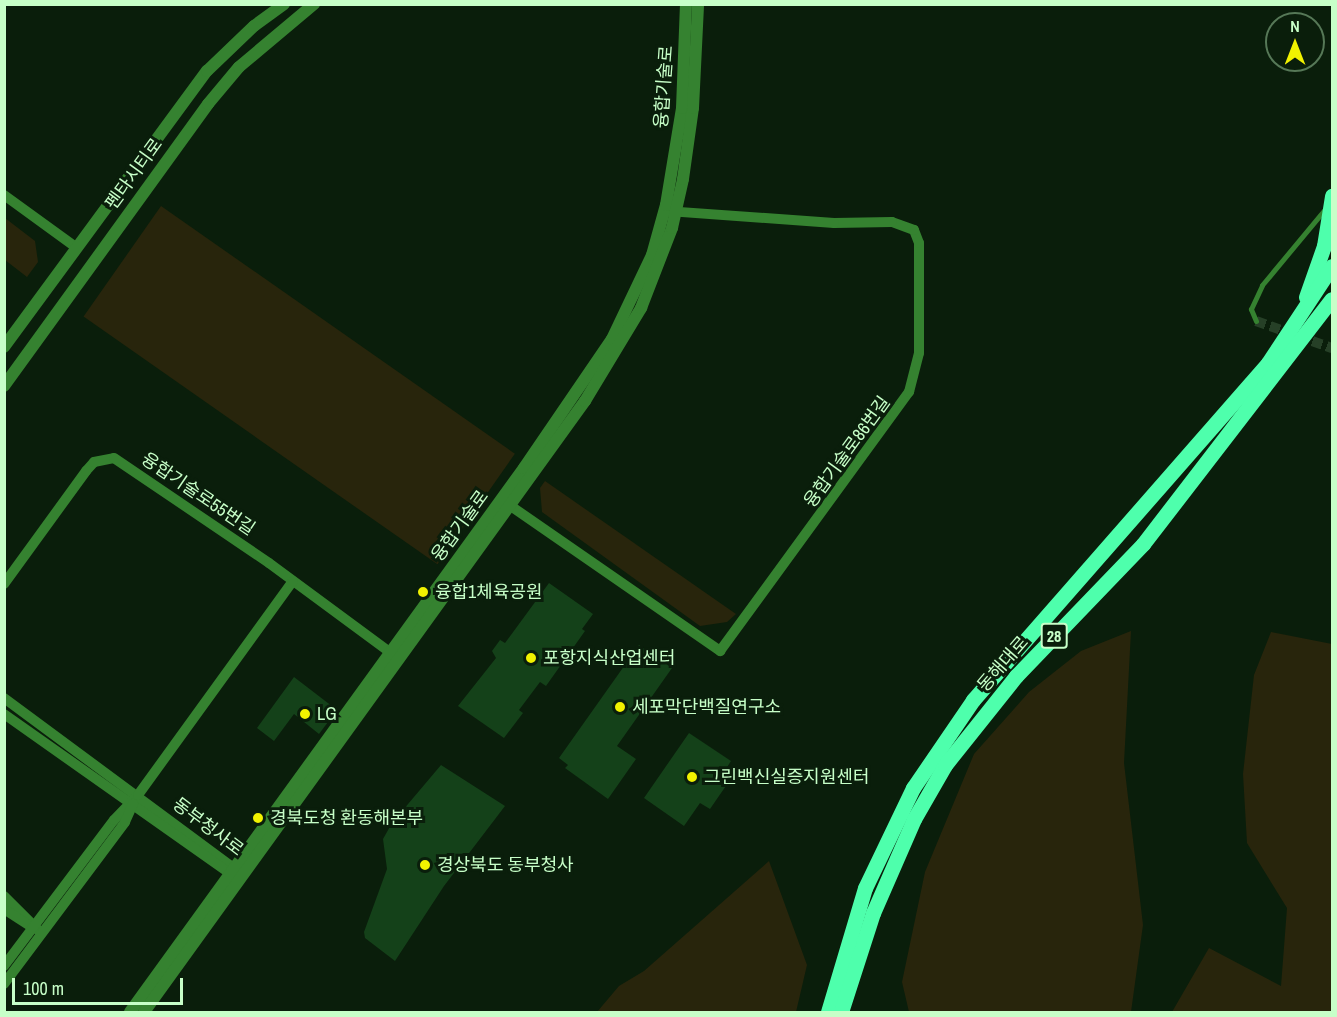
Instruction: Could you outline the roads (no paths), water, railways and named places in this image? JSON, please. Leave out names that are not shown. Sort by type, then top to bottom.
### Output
[{"type":"main road","points":[[1280,347],[1315,276],[1332,198]]},
{"type":"main road","points":[[828,1012],[865,888],[913,788],[973,700],[1135,519],[1280,347],[1332,266]]},
{"type":"main road","name":"동해대로","points":[[841,1012],[873,914],[914,819],[945,765],[1016,676],[1143,544],[1332,299]]},
{"type":"main road","points":[[1276,374],[1332,308]]},
{"type":"street","name":"펜타시티로","points":[[4,347],[207,71],[254,26],[284,4]]},
{"type":"street","name":"펜타시티로","points":[[4,386],[94,260],[239,67],[314,4]]},
{"type":"street","name":"융합기술로","points":[[670,212],[682,108],[686,4]]},
{"type":"street","name":"융합기술로","points":[[130,1012],[236,874],[505,503],[612,339],[633,302],[670,212],[693,108],[698,4]]},
{"type":"street","points":[[4,195],[94,260]]},
{"type":"street","name":"융합기술로86번길","points":[[505,503],[720,651],[909,392],[920,353],[920,243],[914,230],[892,222],[834,223],[670,212]]},
{"type":"street","name":"융합기술로55번길","points":[[4,584],[86,471],[105,458],[129,466],[293,581],[395,657]]},
{"type":"street","points":[[4,966],[125,822],[131,805],[293,581]]},
{"type":"street","name":"동부청사로","points":[[4,698],[138,795],[236,874]]},
{"type":"street","name":"동부청사로","points":[[4,714],[131,805],[236,874]]},
{"type":"street","name":"융합기술로","points":[[144,1012],[236,874]]},
{"type":"street","points":[[4,896],[37,929]]},
{"type":"street","points":[[4,909],[37,929]]},
{"type":"street","points":[[4,984],[37,929]]},
{"type":"lane","points":[[1256,321],[1251,309],[1262,285],[1295,249],[1332,198]]},
{"type":"tunnel","points":[[1256,321],[1332,348]]},
{"type":"place","name":"융합1체육공원","points":[[423,592]]},
{"type":"place","name":"포항지식산업센터","points":[[531,658]]},
{"type":"place","name":"세포막단백질연구소","points":[[620,707]]},
{"type":"place","name":"LG","points":[[305,714]]},
{"type":"place","name":"그린백신실증지원센터","points":[[692,777]]},
{"type":"place","name":"경북도청 환동해본부","points":[[258,818]]},
{"type":"place","name":"경상북도 동부청사","points":[[425,865]]}]
